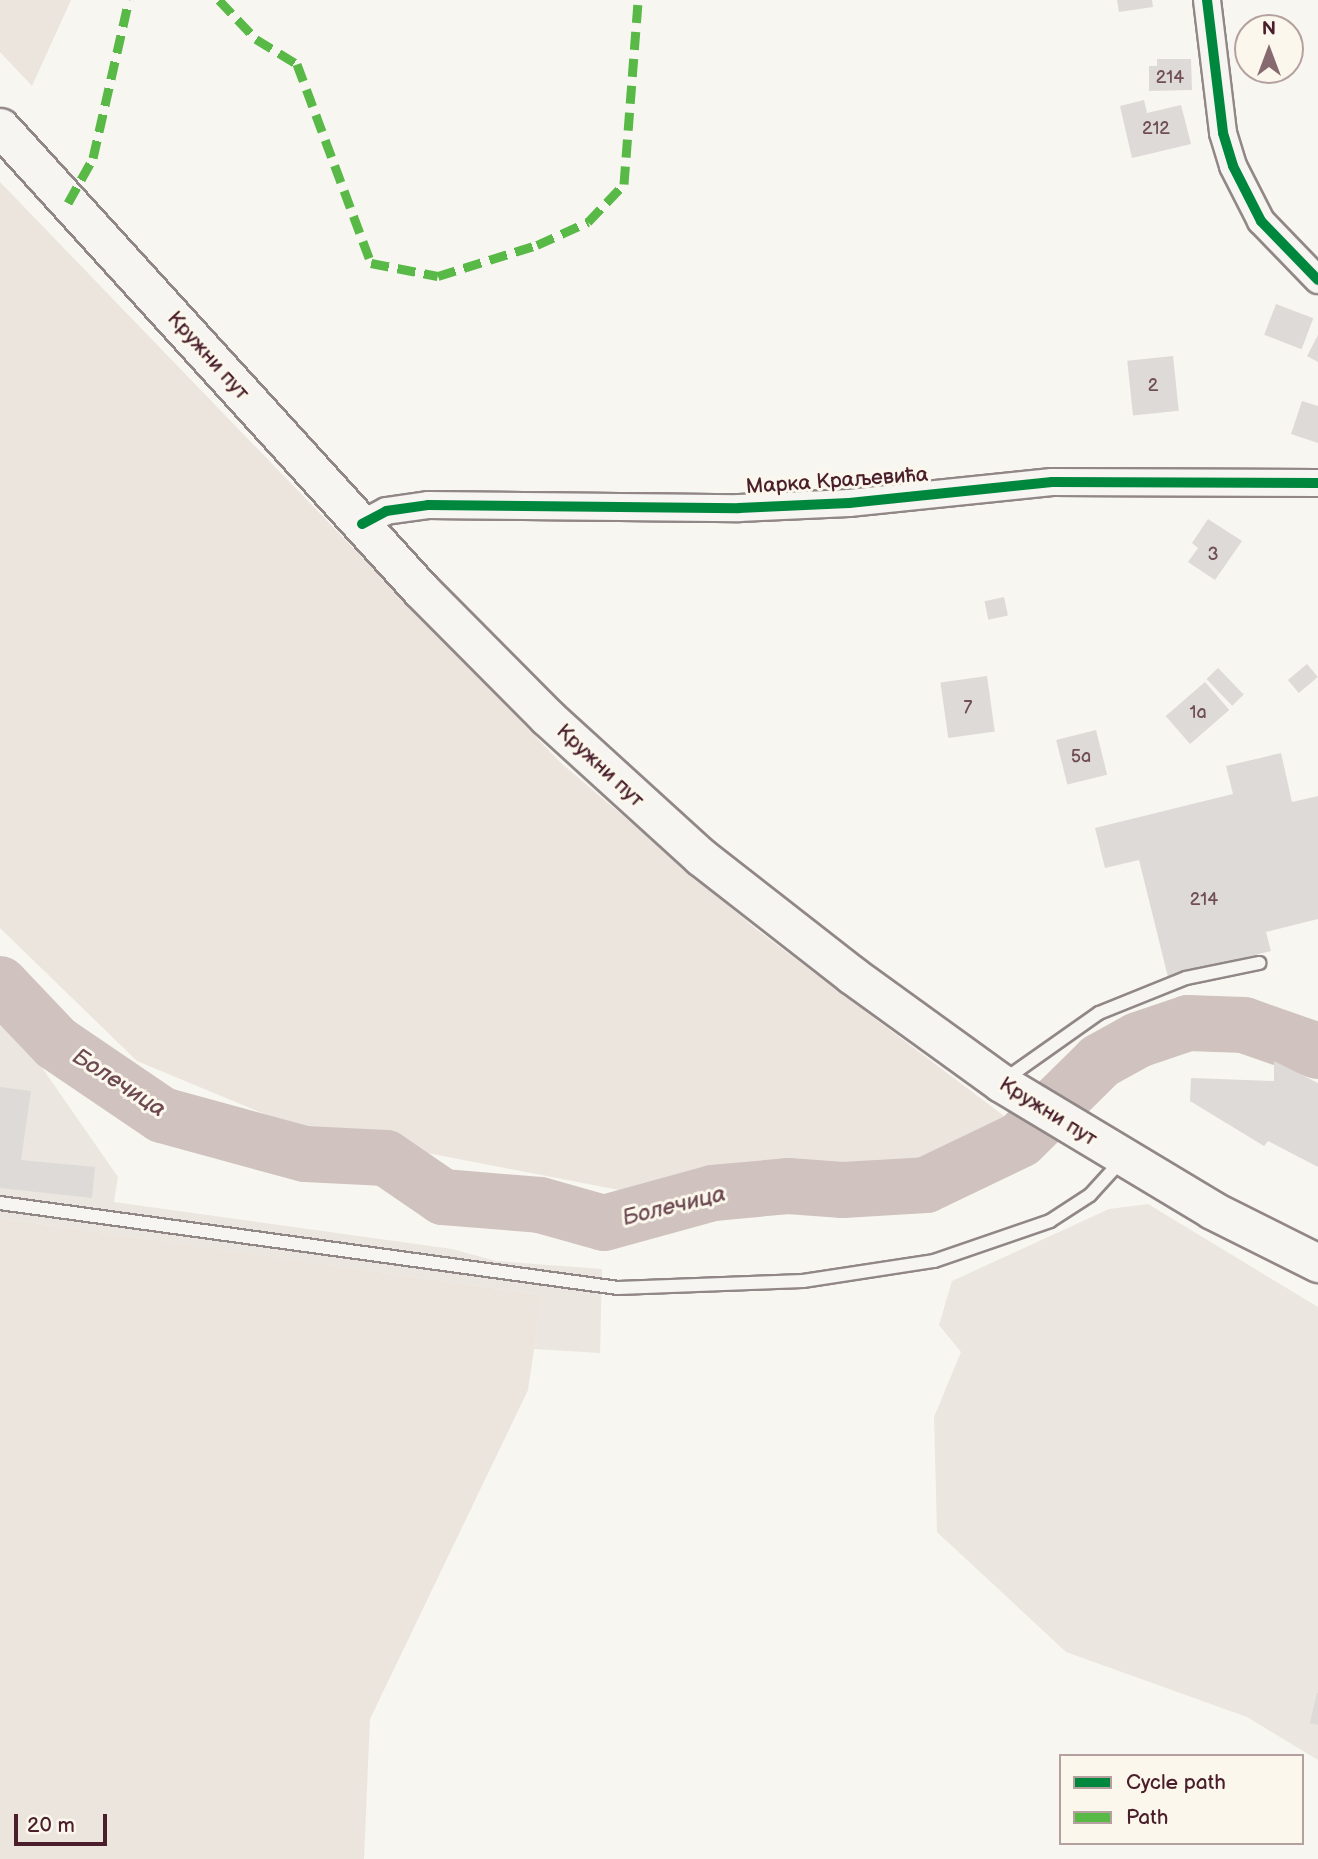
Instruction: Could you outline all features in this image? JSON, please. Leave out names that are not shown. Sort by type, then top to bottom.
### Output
[{"type":"main road","name":"Кружни пут","points":[[0,127],[362,524],[547,717],[701,857],[852,975],[1009,1087],[1089,1138],[1212,1210],[1318,1262]]},
{"type":"street","points":[[1208,0],[1223,133],[1233,166],[1261,221],[1318,280]]},
{"type":"street","name":"Марка Краљевића","points":[[362,524],[386,512],[428,505],[726,508],[849,503],[1052,482],[1318,483]]},
{"type":"lane","points":[[1009,1087],[1098,1013],[1185,978],[1259,963]]},
{"type":"lane","points":[[0,1203],[600,1288],[803,1281],[934,1261],[1049,1221],[1090,1195],[1123,1158]]},
{"type":"shaded area","points":[[0,0],[71,0],[32,86],[0,52]]},
{"type":"shaded area","points":[[0,182],[561,763],[756,929],[1020,1128],[903,1166],[779,1163],[655,1197],[298,1128],[137,1061],[0,928]]},
{"type":"shaded area","points":[[0,1014],[13,1026],[118,1177],[114,1202],[452,1249],[496,1261],[602,1269],[600,1353],[534,1349],[541,1295],[0,1218]]},
{"type":"shaded area","points":[[1148,1204],[1318,1307],[1318,1760],[1247,1717],[1066,1652],[937,1532],[934,1417],[961,1352],[939,1325],[952,1281],[1109,1209]]},
{"type":"shaded area","points":[[0,1218],[542,1295],[528,1390],[370,1719],[364,1859],[0,1859]]},
{"type":"building","points":[[1117,0],[1152,0],[1153,7],[1119,12]]},
{"type":"building","points":[[1157,59],[1191,59],[1192,90],[1149,91],[1149,66],[1157,66]]},
{"type":"building","points":[[1144,100],[1147,113],[1181,105],[1191,144],[1132,158],[1120,106]]},
{"type":"building","points":[[1276,304],[1313,318],[1302,349],[1264,335]]},
{"type":"building","points":[[1318,335],[1318,362],[1307,356]]},
{"type":"building","points":[[1173,356],[1179,411],[1133,416],[1127,361]]},
{"type":"building","points":[[1302,401],[1318,406],[1318,443],[1291,434]]},
{"type":"building","points":[[1208,519],[1242,541],[1215,580],[1188,562],[1198,548],[1192,543]]},
{"type":"building","points":[[1004,597],[1008,616],[988,620],[984,601]]},
{"type":"building","points":[[1307,664],[1318,677],[1299,693],[1288,680]]},
{"type":"building","points":[[1218,668],[1244,695],[1232,706],[1206,679]]},
{"type":"building","points":[[987,676],[995,731],[948,738],[940,683]]},
{"type":"building","points":[[1205,682],[1229,710],[1190,744],[1166,716]]},
{"type":"building","points":[[1096,730],[1107,775],[1067,785],[1056,740]]},
{"type":"building","points":[[1281,753],[1292,802],[1318,796],[1318,919],[1266,932],[1271,951],[1168,977],[1139,860],[1105,868],[1095,828],[1233,794],[1226,766]]},
{"type":"building","points":[[1274,1061],[1318,1083],[1318,1167],[1268,1141],[1264,1146],[1190,1101],[1191,1078],[1274,1081]]},
{"type":"building","points":[[0,1087],[31,1091],[21,1160],[95,1167],[92,1198],[0,1188]]},
{"type":"building","points":[[1318,1693],[1318,1725],[1310,1723]]},
{"type":"waterway","name":"Болечица","points":[[0,984],[56,1043],[162,1115],[305,1154],[386,1158],[443,1197],[540,1205],[604,1223],[713,1193],[788,1186],[843,1190],[926,1185],[1020,1140],[1100,1061],[1138,1040],[1188,1023],[1244,1025],[1318,1051]]},
{"type":"marked path","points":[[68,203],[93,158],[129,0]]},
{"type":"marked path","points":[[219,0],[256,39],[297,64],[371,263],[438,276],[537,245],[588,222],[624,184],[638,0]]},
{"type":"cycle path","points":[[1207,0],[1223,133],[1233,166],[1261,221],[1318,280]]},
{"type":"cycle path","points":[[362,524],[386,511],[428,505],[739,508],[849,503],[1052,482],[1318,483]]}]
